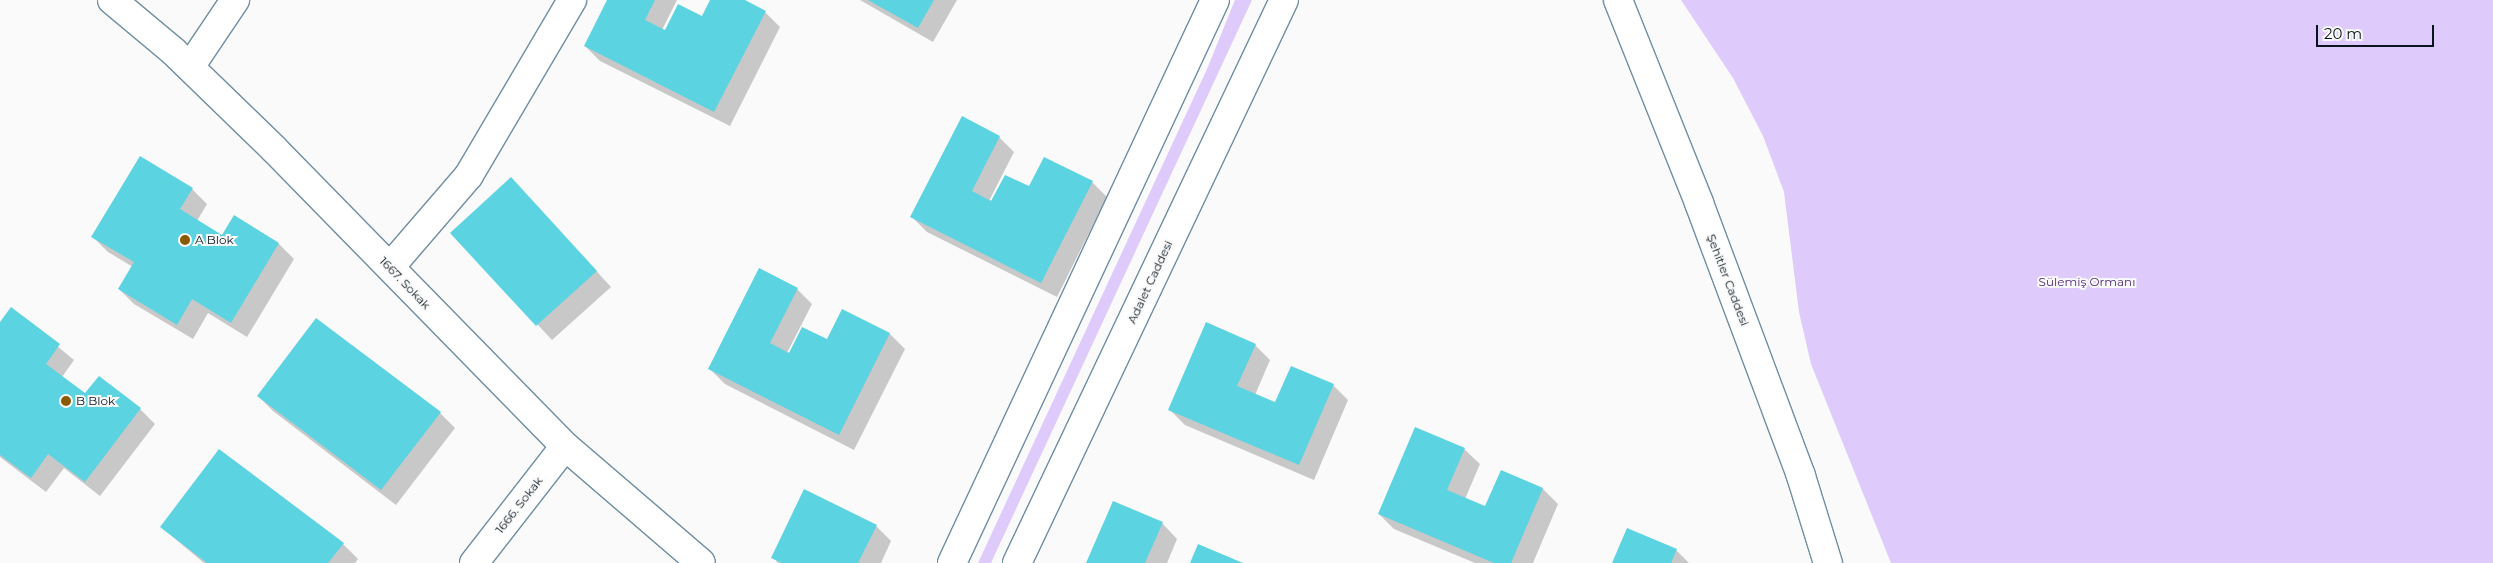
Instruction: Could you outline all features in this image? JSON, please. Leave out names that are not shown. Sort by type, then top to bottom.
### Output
[{"type":"street","name":"1667. Sokak","points":[[112,0],[190,67],[390,267],[565,446],[701,563]]},
{"type":"street","points":[[190,67],[235,0]]},
{"type":"street","points":[[390,267],[469,175],[572,0]]},
{"type":"street","points":[[952,563],[1215,0]]},
{"type":"street","name":"Adalet Caddesi","points":[[1017,563],[1284,0]]},
{"type":"street","name":"Şehitler Caddesi","points":[[1618,0],[1699,203],[1801,476],[1828,563]]},
{"type":"street","name":"1666. Sokak","points":[[474,563],[565,446]]},
{"type":"green space","points":[[1235,0],[1252,0],[991,563],[978,563],[1207,69]]},
{"type":"green space","name":"Sülemiş Ormanı","points":[[1681,0],[2493,0],[2493,563],[1891,563],[1811,364],[1799,312],[1784,192],[1763,136],[1733,78]]},
{"type":"building","points":[[607,0],[655,0],[645,20],[665,30],[678,4],[702,16],[710,0],[745,0],[766,11],[714,112],[584,46]]},
{"type":"building","points":[[868,0],[934,0],[918,28]]},
{"type":"building","points":[[962,116],[1000,136],[972,191],[991,201],[1005,175],[1029,186],[1044,157],[1093,181],[1041,283],[910,217]]},
{"type":"building","name":"A Blok","points":[[140,156],[193,188],[180,209],[222,235],[234,215],[279,243],[231,323],[192,299],[177,325],[118,289],[134,262],[91,237]]},
{"type":"building","points":[[511,177],[597,271],[536,326],[450,233]]},
{"type":"building","points":[[759,268],[798,288],[770,343],[789,353],[802,327],[827,339],[842,309],[890,333],[839,435],[708,369]]},
{"type":"building","name":"B Blok","points":[[11,307],[60,344],[46,364],[85,393],[99,376],[141,408],[85,482],[48,454],[31,478],[0,455],[0,322]]},
{"type":"building","points":[[316,318],[441,412],[381,490],[257,396]]},
{"type":"building","points":[[1206,322],[1256,344],[1237,386],[1275,402],[1291,366],[1334,384],[1299,465],[1168,410]]},
{"type":"building","points":[[1415,427],[1465,448],[1447,490],[1485,506],[1501,470],[1543,488],[1511,563],[1494,563],[1378,514]]},
{"type":"building","points":[[219,449],[344,543],[328,563],[207,563],[160,527]]},
{"type":"building","points":[[804,489],[877,525],[858,563],[782,563],[771,558]]},
{"type":"building","points":[[1113,501],[1163,522],[1145,563],[1086,563]]},
{"type":"building","points":[[1627,528],[1677,549],[1671,563],[1612,563]]},
{"type":"building","points":[[1198,544],[1243,563],[1190,563]]},
{"type":"place","name":"A Blok","points":[[185,240]]},
{"type":"place","name":"B Blok","points":[[66,401]]}]
